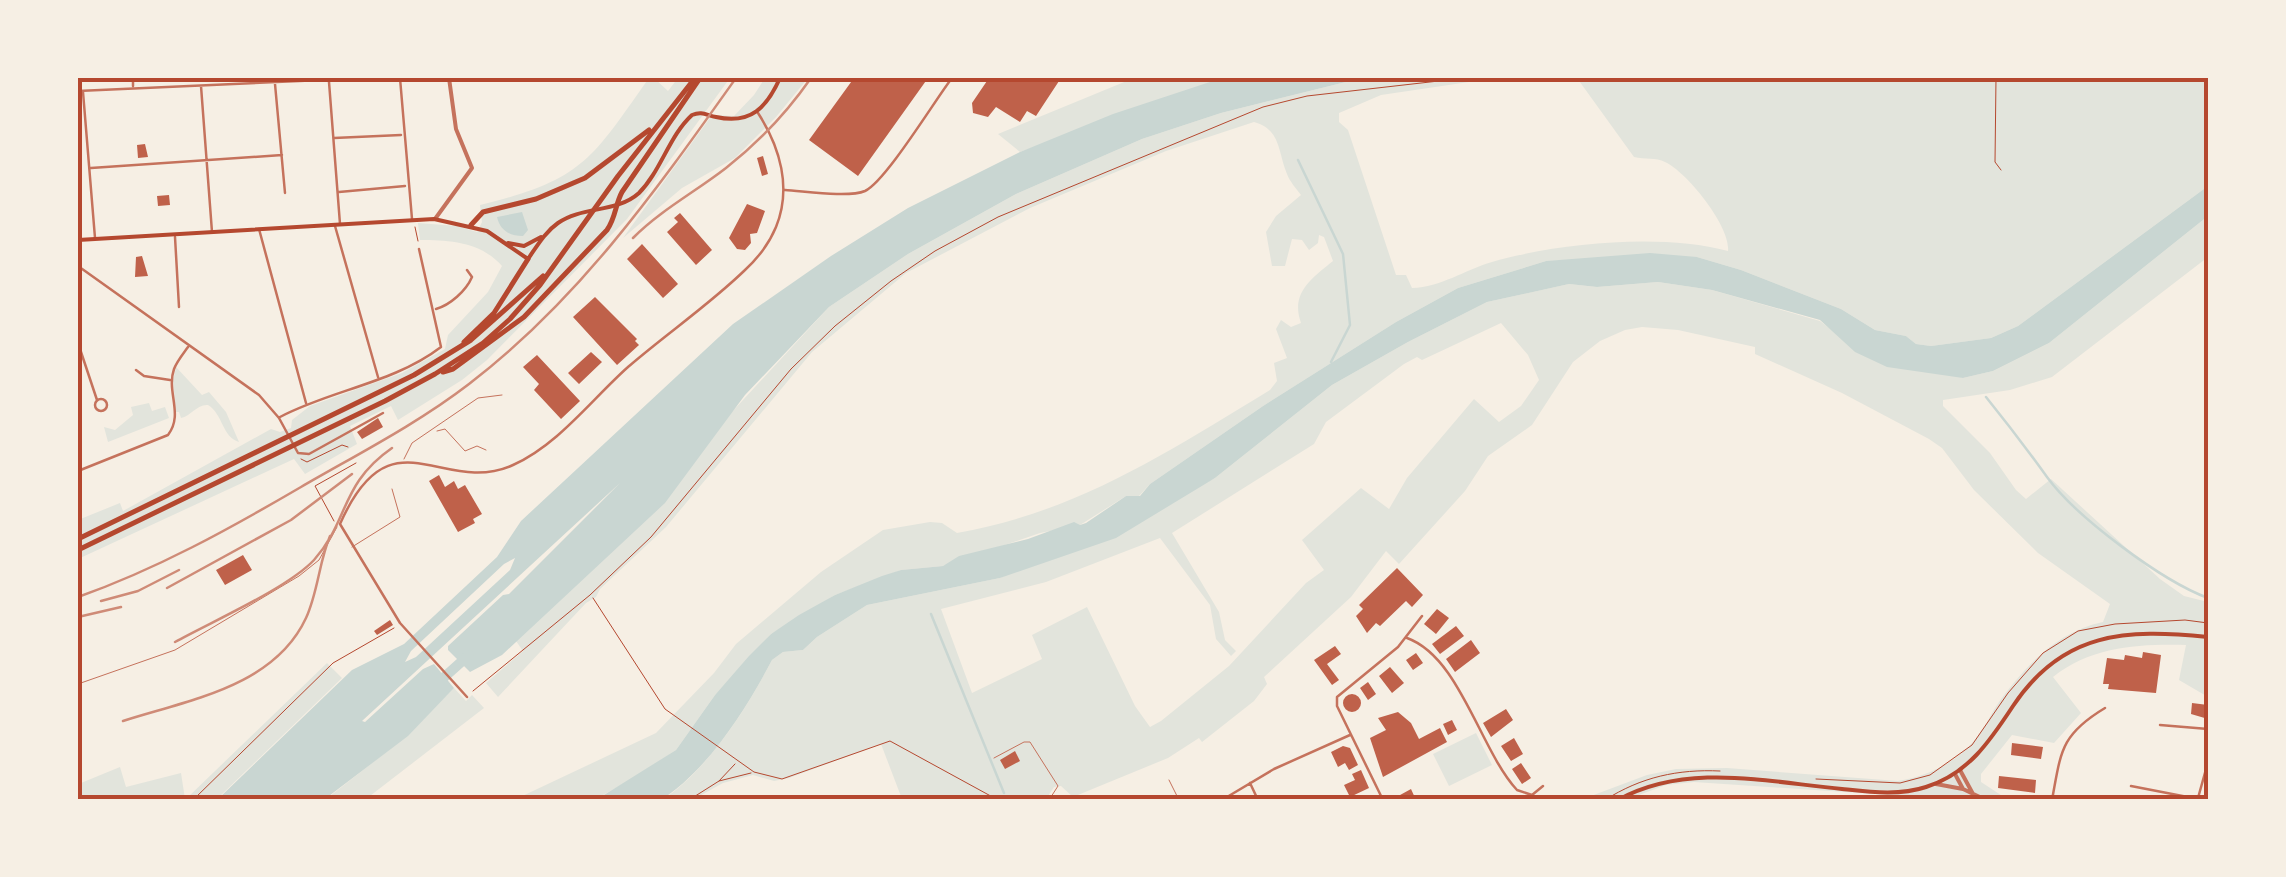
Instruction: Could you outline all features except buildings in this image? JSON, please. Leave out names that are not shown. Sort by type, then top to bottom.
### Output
[{"type":"highway","points":[[436,374],[503,326],[655,127],[698,78]]},
{"type":"highway","points":[[78,550],[452,369],[524,317],[607,230],[615,217],[615,205],[698,78]]},
{"type":"highway","points":[[471,225],[483,212],[536,199],[586,178],[655,127]]},
{"type":"highway","points":[[458,348],[494,313],[528,259]]},
{"type":"highway","points":[[78,539],[414,375],[498,318],[549,270]]},
{"type":"main road","points":[[78,240],[435,219],[471,225],[514,246],[524,246],[568,217],[631,198],[645,186],[692,115],[698,112],[734,120],[758,113],[770,100],[780,78]]},
{"type":"main road","points":[[495,236],[528,259],[544,236]]},
{"type":"main road","points":[[1618,800],[1649,785],[1694,777],[1908,792],[1936,784],[1979,754],[2026,688],[2057,658],[2074,648],[2125,634],[2208,638]]},
{"type":"street","points":[[133,78],[134,88]]},
{"type":"street","points":[[163,78],[164,86]]},
{"type":"street","points":[[221,78],[222,84]]},
{"type":"street","points":[[96,240],[80,91],[367,78]]},
{"type":"street","points":[[400,78],[412,220]]},
{"type":"street","points":[[435,219],[472,168],[456,130],[448,78]]},
{"type":"street","points":[[784,190],[856,193],[868,189],[952,78]]},
{"type":"street","points":[[329,81],[337,224],[379,380]]},
{"type":"street","points":[[275,83],[286,193]]},
{"type":"street","points":[[201,85],[212,232]]},
{"type":"street","points":[[467,696],[400,623],[340,524],[363,485],[380,471],[403,462],[475,472],[496,471],[527,458],[760,254],[777,225],[784,190],[777,148],[758,113]]},
{"type":"street","points":[[333,138],[404,135]]},
{"type":"street","points":[[90,168],[282,155]]},
{"type":"street","points":[[337,192],[408,186]]},
{"type":"street","points":[[258,228],[306,403]]},
{"type":"street","points":[[175,235],[180,307]]},
{"type":"street","points":[[278,418],[306,403],[379,380],[441,347],[420,249]]},
{"type":"street","points":[[78,266],[259,395],[278,418],[298,454],[310,454],[384,413]]},
{"type":"street","points":[[434,309],[446,306],[470,282],[472,277],[467,270]]},
{"type":"street","points":[[78,343],[97,400]]},
{"type":"street","points":[[78,472],[168,435],[176,419],[172,381],[175,366],[189,346]]},
{"type":"street","points":[[136,370],[144,376],[172,381]]},
{"type":"street","points":[[1383,800],[1336,706],[1339,692],[1379,664],[1422,616]]},
{"type":"street","points":[[1406,638],[1426,648],[1442,666],[1510,783],[1526,797],[1542,786]]},
{"type":"street","points":[[2052,800],[2064,743],[2104,708]]},
{"type":"street","points":[[2160,725],[2208,730]]},
{"type":"street","points":[[1222,800],[1250,782],[1352,734]]},
{"type":"street","points":[[2131,786],[2198,799],[2208,762]]},
{"type":"street","points":[[1958,772],[1962,790]]},
{"type":"street","points":[[1958,772],[1973,794]]},
{"type":"street","points":[[1250,782],[1258,800]]},
{"type":"street","points":[[1936,784],[1986,800]]},
{"type":"lane","points":[[403,462],[412,443],[478,398],[502,394]]},
{"type":"lane","points":[[434,431],[445,429],[462,450],[477,446],[486,450]]},
{"type":"lane","points":[[352,546],[400,517],[392,489]]},
{"type":"lane","points":[[78,684],[175,650],[299,576],[320,560],[340,524]]},
{"type":"lane","points":[[994,758],[1030,742],[1058,786],[1049,800]]},
{"type":"lane","points":[[1169,780],[1178,800]]},
{"type":"path","points":[[467,696],[590,595],[670,517],[813,347],[864,302],[935,251],[1013,210],[1263,107],[1307,96],[1465,78]]},
{"type":"path","points":[[1996,78],[1995,162],[2001,170]]},
{"type":"path","points":[[415,227],[420,249]]},
{"type":"path","points":[[298,454],[307,462],[342,446],[348,447]]},
{"type":"path","points":[[334,521],[315,486],[356,463]]},
{"type":"path","points":[[590,595],[661,704],[754,772],[782,779],[890,741],[998,800]]},
{"type":"path","points":[[1807,778],[1900,783],[1921,780],[1972,745],[2025,671],[2063,640],[2095,626],[2185,620],[2208,623]]},
{"type":"path","points":[[193,800],[333,663],[400,623]]},
{"type":"path","points":[[690,800],[719,781],[736,761]]},
{"type":"path","points":[[1605,800],[1662,774],[1726,771]]},
{"type":"path","points":[[719,781],[754,772]]},
{"type":"shaded area","points":[[649,78],[668,91],[678,78],[730,78],[627,219],[487,360],[398,420],[391,406],[350,426],[357,444],[305,474],[294,459],[78,559],[78,520],[120,503],[123,511],[271,429],[280,432],[291,428],[292,420],[310,406],[402,373],[445,349],[448,335],[488,292],[502,266],[475,247],[420,240],[418,223],[477,232],[482,222],[480,205],[542,186],[581,163],[613,129]]},
{"type":"shaded area","points":[[765,78],[808,78],[735,158],[682,188],[623,238],[712,115],[734,116]]},
{"type":"shaded area","points":[[1134,78],[1222,78],[1020,152],[998,134]]},
{"type":"shaded area","points":[[1222,78],[1362,78],[1221,113],[1142,139],[1016,194],[908,254],[829,307],[745,395],[665,503],[502,655],[470,672],[448,646],[503,595],[509,594],[620,483],[362,721],[434,664],[454,688],[408,736],[325,799],[217,800],[352,670],[404,644],[497,557],[521,521],[733,324],[908,208],[1020,152],[1113,114]],"holes":[[[515,558],[510,570],[416,657],[405,662],[411,651]]]},
{"type":"shaded area","points":[[1362,78],[1496,78],[1381,95],[1339,113],[1396,275],[1406,275],[1412,288],[1518,255],[1578,245],[1672,242],[1728,251],[1723,228],[1695,188],[1665,162],[1634,157],[1577,78],[2208,78],[2208,186],[2018,326],[1991,338],[1931,346],[1916,344],[1906,336],[1875,330],[1841,309],[1697,257],[1546,261],[1458,288],[1396,322],[1263,406],[1150,484],[1139,496],[1126,496],[1080,525],[1040,533],[943,566],[901,570],[835,595],[771,634],[715,695],[676,750],[596,799],[516,799],[656,733],[714,673],[736,644],[821,572],[883,530],[930,522],[942,523],[957,533],[1042,511],[1120,477],[1270,390],[1277,381],[1274,363],[1287,358],[1276,329],[1281,320],[1291,327],[1301,323],[1298,303],[1305,287],[1333,261],[1324,237],[1319,235],[1318,243],[1309,250],[1302,240],[1292,239],[1285,266],[1272,266],[1266,232],[1276,216],[1301,195],[1288,177],[1274,136],[1254,122],[1166,151],[1030,208],[906,273],[812,352],[666,527],[586,603],[498,697],[486,683],[523,651],[516,641],[829,307],[908,254],[1016,194],[1142,139],[1221,113]]},
{"type":"shaded area","points":[[2208,186],[2208,216],[2049,343],[1993,371],[1963,378],[1887,367],[1855,352],[1820,320],[1712,290],[1658,282],[1597,287],[1569,284],[1487,302],[1332,385],[1215,478],[1116,538],[1000,578],[867,605],[803,650],[783,652],[772,660],[738,718],[679,787],[662,799],[596,800],[676,750],[749,656],[771,634],[799,615],[882,576],[943,566],[959,556],[1028,539],[1074,522],[1086,523],[1126,496],[1140,496],[1150,484],[1263,406],[1396,322],[1458,288],[1546,261],[1650,253],[1697,257],[1841,309],[1875,330],[1906,336],[1916,344],[1931,346],[1991,338],[2018,326]]},
{"type":"shaded area","points":[[522,212],[528,230],[523,236],[513,235],[500,225],[497,217]]},
{"type":"shaded area","points":[[2208,216],[2208,257],[2052,377],[2010,390],[1943,400],[1943,406],[1990,453],[2026,499],[2051,479],[2160,579],[2184,596],[2208,602],[2208,697],[2179,680],[2186,645],[2116,649],[2068,667],[2053,677],[2081,713],[2054,743],[2012,735],[1981,774],[1981,782],[2007,799],[1900,800],[1889,795],[1694,782],[1666,785],[1628,799],[1583,799],[1647,775],[1676,769],[1727,768],[1898,781],[1929,773],[1957,757],[1973,742],[2031,663],[2071,633],[2103,622],[2110,604],[2038,553],[1974,490],[1942,448],[1929,439],[1842,393],[1755,354],[1755,347],[1678,330],[1642,327],[1600,341],[1573,362],[1532,425],[1488,456],[1465,491],[1399,564],[1386,551],[1351,597],[1264,677],[1267,684],[1254,701],[1202,742],[1199,738],[1168,758],[1073,797],[1061,786],[1054,787],[1048,796],[902,799],[881,744],[789,778],[774,781],[753,775],[723,783],[694,799],[662,800],[710,756],[772,660],[783,652],[803,650],[867,605],[1000,578],[1186,493],[1215,478],[1332,385],[1487,302],[1569,284],[1597,287],[1658,282],[1712,290],[1820,321],[1833,331],[1963,378],[1993,371],[2049,343]],"holes":[[[1501,323],[1528,355],[1539,380],[1521,406],[1499,422],[1474,399],[1407,478],[1389,509],[1361,488],[1302,540],[1324,570],[1306,583],[1229,666],[1161,721],[1150,727],[1135,706],[1087,607],[1032,635],[1042,659],[972,693],[941,609],[1046,582],[1160,538],[1210,605],[1216,639],[1231,656],[1236,651],[1225,640],[1219,612],[1172,533],[1314,444],[1326,422],[1417,357],[1422,360]]]},
{"type":"shaded area","points":[[176,367],[202,395],[209,392],[226,412],[239,442],[229,435],[208,405],[181,418],[176,412]]},
{"type":"shaded area","points":[[149,403],[152,411],[165,407],[169,418],[108,442],[104,427],[115,430],[133,415],[131,407]]},
{"type":"shaded area","points":[[327,663],[342,678],[217,799],[186,799]]},
{"type":"shaded area","points":[[454,688],[466,701],[472,695],[484,708],[366,799],[325,800],[409,734]]},
{"type":"shaded area","points":[[1476,733],[1492,765],[1449,786],[1433,754]]},
{"type":"shaded area","points":[[120,767],[126,787],[181,773],[185,799],[78,799],[78,775],[81,783]]},
{"type":"waterway","points":[[1298,160],[1343,254],[1350,325],[1331,362]]},
{"type":"waterway","points":[[1986,397],[2060,493],[2078,510],[2144,563],[2208,598]]},
{"type":"waterway","points":[[931,614],[1004,793]]},
{"type":"waterway","points":[[441,680],[469,655]]},
{"type":"railway","points":[[78,597],[220,533],[387,438],[469,384],[509,351],[581,280],[646,201],[736,78]]},
{"type":"railway","points":[[633,238],[750,148],[811,78]]},
{"type":"railway","points":[[175,642],[302,571],[334,531],[363,475],[392,448]]},
{"type":"railway","points":[[167,588],[291,520],[352,474]]},
{"type":"railway","points":[[123,721],[227,688],[273,660],[292,641],[306,618],[330,536]]},
{"type":"railway","points":[[101,601],[138,591],[179,570]]},
{"type":"railway","points":[[78,617],[121,607]]}]
